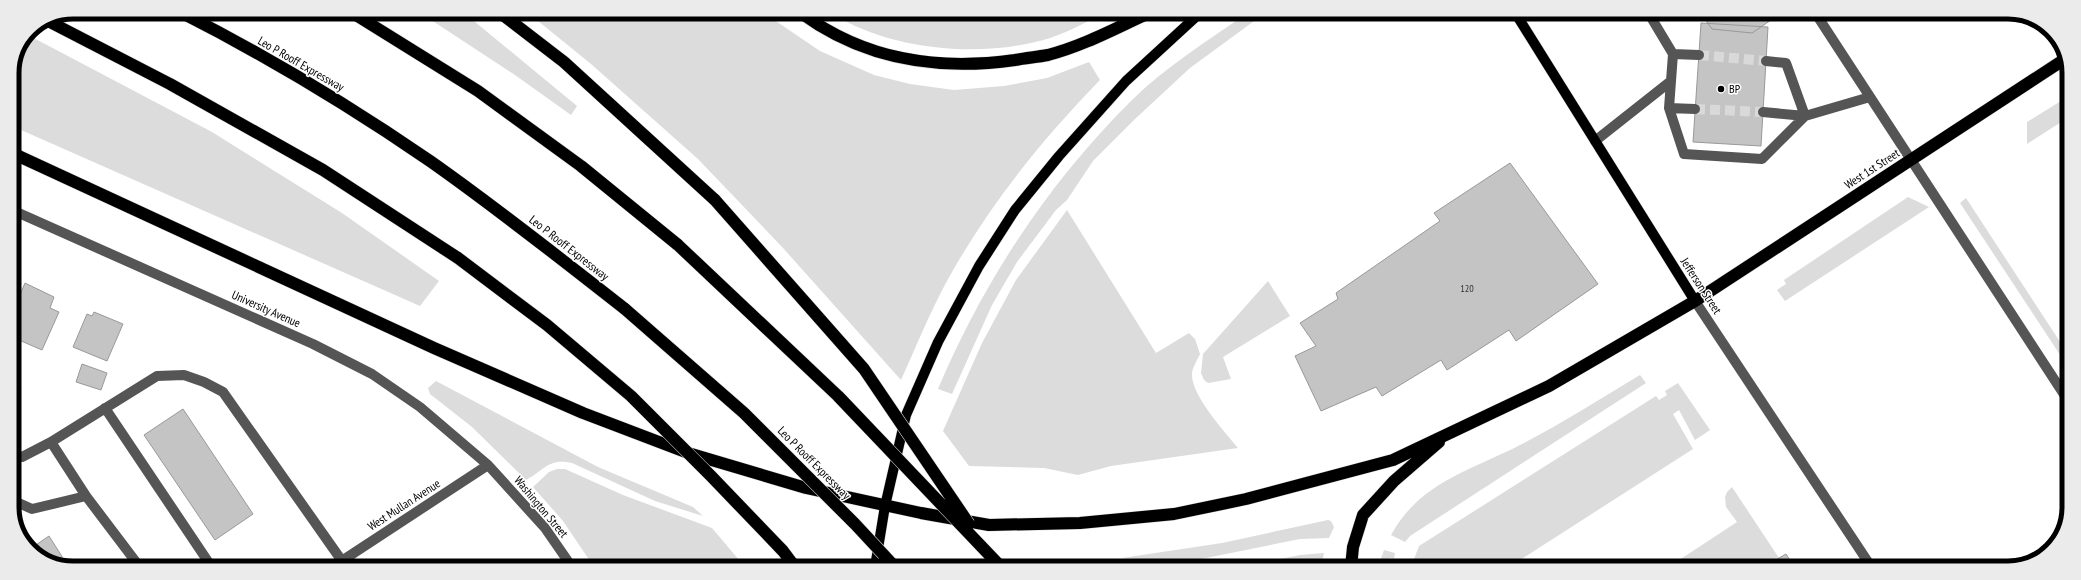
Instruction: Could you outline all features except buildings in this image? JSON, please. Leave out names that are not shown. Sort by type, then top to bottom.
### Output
[{"type":"highway","name":"Leo P Rooff Expressway","points":[[193,19],[326,93],[430,162],[529,234],[625,309],[744,413],[856,524],[890,561]]},
{"type":"highway","points":[[361,19],[484,96],[581,166],[678,245],[838,396],[996,561]]},
{"type":"highway","points":[[508,19],[564,62],[715,200],[864,369],[988,552]]},
{"type":"highway","points":[[811,19],[840,37],[874,52],[912,61],[955,65],[997,62],[1048,55],[1089,41],[1136,19]]},
{"type":"highway","points":[[52,23],[170,84],[323,170],[458,258],[547,325],[631,396],[711,476],[783,551],[790,561]]},
{"type":"highway","name":"West 1st Street","points":[[1452,431],[1549,386],[1695,301],[2061,62]]},
{"type":"highway","points":[[19,156],[434,348],[583,413],[695,455],[806,488],[885,506],[990,525],[1080,523],[1174,514],[1246,499],[1393,460],[1452,431]]},
{"type":"highway","points":[[1352,561],[1353,548],[1363,515],[1394,481],[1452,431]]},
{"type":"main road","points":[[876,561],[885,506],[906,415],[938,342],[979,266],[1015,210],[1059,156],[1126,81],[1193,19]]},
{"type":"main road","name":"Jefferson Street","points":[[1519,19],[1695,301]]},
{"type":"street","points":[[1652,19],[1674,54],[1669,108],[1684,154],[1762,159],[1805,116]]},
{"type":"street","points":[[1819,19],[2062,389]]},
{"type":"street","points":[[1674,54],[1698,55]]},
{"type":"street","points":[[1766,61],[1786,63],[1805,116]]},
{"type":"street","points":[[1595,141],[1627,114],[1672,81]]},
{"type":"street","points":[[1763,112],[1805,116],[1870,96]]},
{"type":"street","points":[[1669,108],[1695,108]]},
{"type":"street","name":"University Avenue","points":[[19,213],[313,344],[372,374],[420,407],[488,465]]},
{"type":"street","name":"Jefferson Street","points":[[1695,301],[1867,561]]},
{"type":"street","points":[[19,457],[22,457],[51,442],[157,376],[184,375],[204,382],[223,392],[336,561]]},
{"type":"street","points":[[105,408],[208,561]]},
{"type":"street","points":[[51,442],[86,496],[135,561]]},
{"type":"street","name":"West Mullan Avenue","points":[[343,561],[488,465]]},
{"type":"street","name":"Washington Street","points":[[488,465],[545,528],[568,561]]},
{"type":"street","points":[[19,503],[32,509],[86,496]]},
{"type":"shaded area","points":[[430,19],[471,19],[577,106],[571,115],[515,75]]},
{"type":"shaded area","points":[[536,19],[773,19],[820,51],[874,75],[910,84],[954,90],[1004,86],[1047,78],[1089,62],[1100,80],[1036,151],[980,226],[947,281],[901,380],[783,248],[698,159],[591,64]]},
{"type":"shaded area","points":[[842,19],[1093,19],[1069,31],[1041,41],[1007,47],[981,49],[955,49],[902,42],[853,25]]},
{"type":"shaded area","points":[[1239,19],[1257,19],[1190,68],[1135,119],[1093,161],[1067,200],[1056,210],[1017,262],[992,305],[952,394],[938,389],[956,349],[997,272],[1046,199],[1073,165],[1132,100],[1159,76]]},
{"type":"shaded area","points":[[33,38],[212,132],[342,213],[439,281],[420,306],[19,129],[20,63],[23,52],[28,43]]},
{"type":"shaded area","points":[[2062,100],[2062,122],[2027,144],[2027,122]]},
{"type":"shaded area","points":[[1908,197],[1929,207],[1785,301],[1777,290],[1786,284],[1784,280]]},
{"type":"shaded area","points":[[1966,198],[2062,345],[2062,358],[1960,203]]},
{"type":"shaded area","points":[[1067,210],[1156,353],[1189,333],[1195,339],[1200,354],[1192,374],[1193,383],[1210,413],[1238,448],[1111,466],[1078,475],[1044,468],[969,466],[943,431],[982,343],[1016,280]]},
{"type":"shaded area","points":[[1268,281],[1290,316],[1223,357],[1231,379],[1208,383],[1204,380],[1201,373],[1203,354]]},
{"type":"shaded area","points":[[1640,375],[1646,383],[1410,536],[1405,542],[1391,535],[1403,517],[1416,502],[1431,490],[1465,471],[1535,437]]},
{"type":"shaded area","points":[[436,381],[598,467],[693,507],[703,516],[655,501],[572,463],[557,462],[547,466],[526,480],[472,427],[430,394],[428,388]]},
{"type":"shaded area","points":[[1678,383],[1710,430],[1695,440],[1679,410],[1673,414],[1693,449],[1518,561],[1413,561],[1419,546],[1656,396],[1659,400],[1667,395],[1665,391]]},
{"type":"shaded area","points":[[557,469],[565,469],[623,495],[712,528],[740,561],[590,561],[563,521],[533,487],[549,472]]},
{"type":"shaded area","points":[[1732,487],[1779,558],[1775,561],[1678,561],[1737,522],[1726,507],[1725,497],[1727,492]]},
{"type":"shaded area","points":[[1328,520],[1331,521],[1334,527],[1329,538],[1300,539],[1191,561],[1122,558],[1222,543]]},
{"type":"shaded area","points":[[1384,550],[1395,553],[1394,559],[1390,558],[1389,561],[1380,561]]},
{"type":"shaded area","points":[[1324,553],[1322,561],[1270,561],[1300,555]]},
{"type":"tunnel","points":[[1699,55],[1766,61]]},
{"type":"tunnel","points":[[1695,109],[1763,112]]},
{"type":"place","name":"BP","points":[[1721,89]]}]
